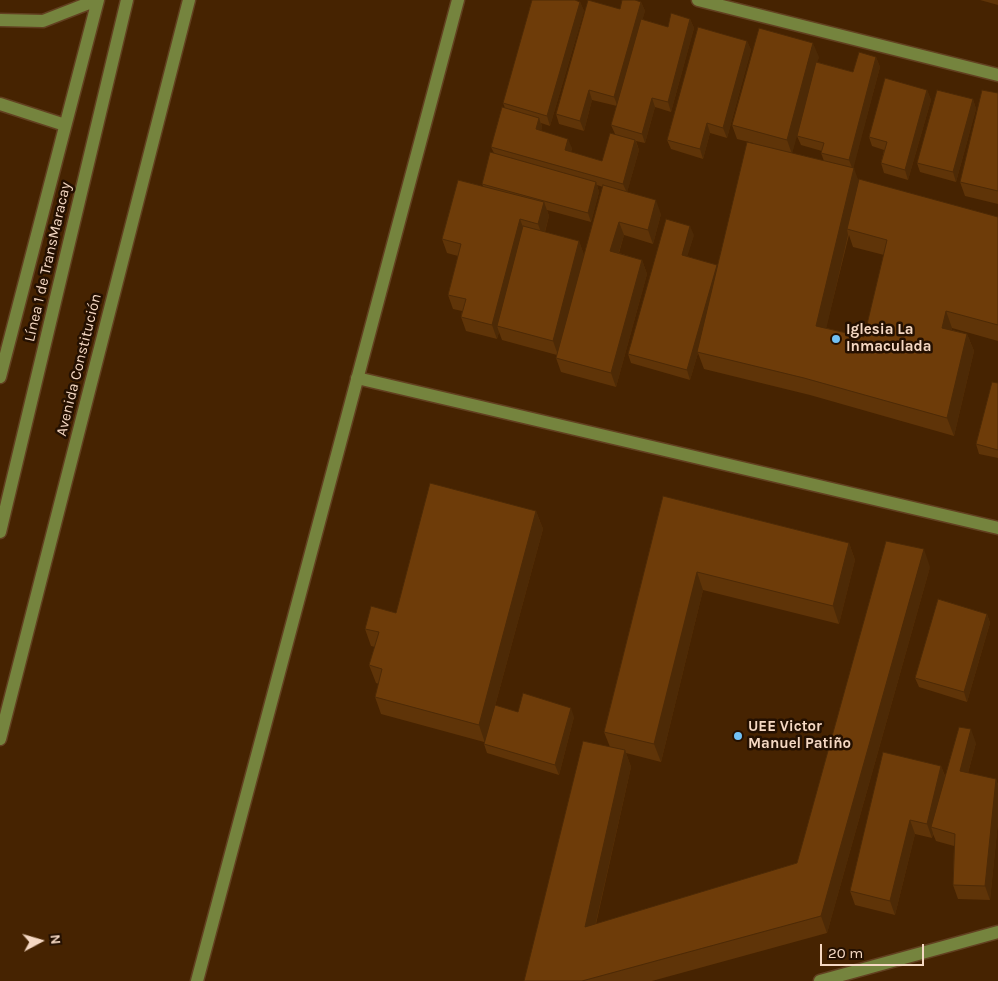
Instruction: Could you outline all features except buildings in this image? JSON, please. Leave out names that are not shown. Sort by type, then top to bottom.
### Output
[{"type":"street","points":[[0,20],[43,21],[98,0]]},
{"type":"street","points":[[0,377],[98,0]]},
{"type":"street","name":"Línea 1 de TransMaracay","points":[[0,532],[127,0]]},
{"type":"street","name":"Avenida Constitución","points":[[0,738],[189,0]]},
{"type":"street","points":[[197,981],[458,0]]},
{"type":"street","points":[[698,0],[998,75]]},
{"type":"street","points":[[0,104],[65,125]]},
{"type":"street","points":[[357,378],[998,528]]},
{"type":"street","points":[[820,981],[998,932]]},
{"type":"place","name":"Iglesia La Inmaculada","points":[[836,339]]},
{"type":"place","name":"UEE Victor Manuel Patiño","points":[[738,736]]}]
